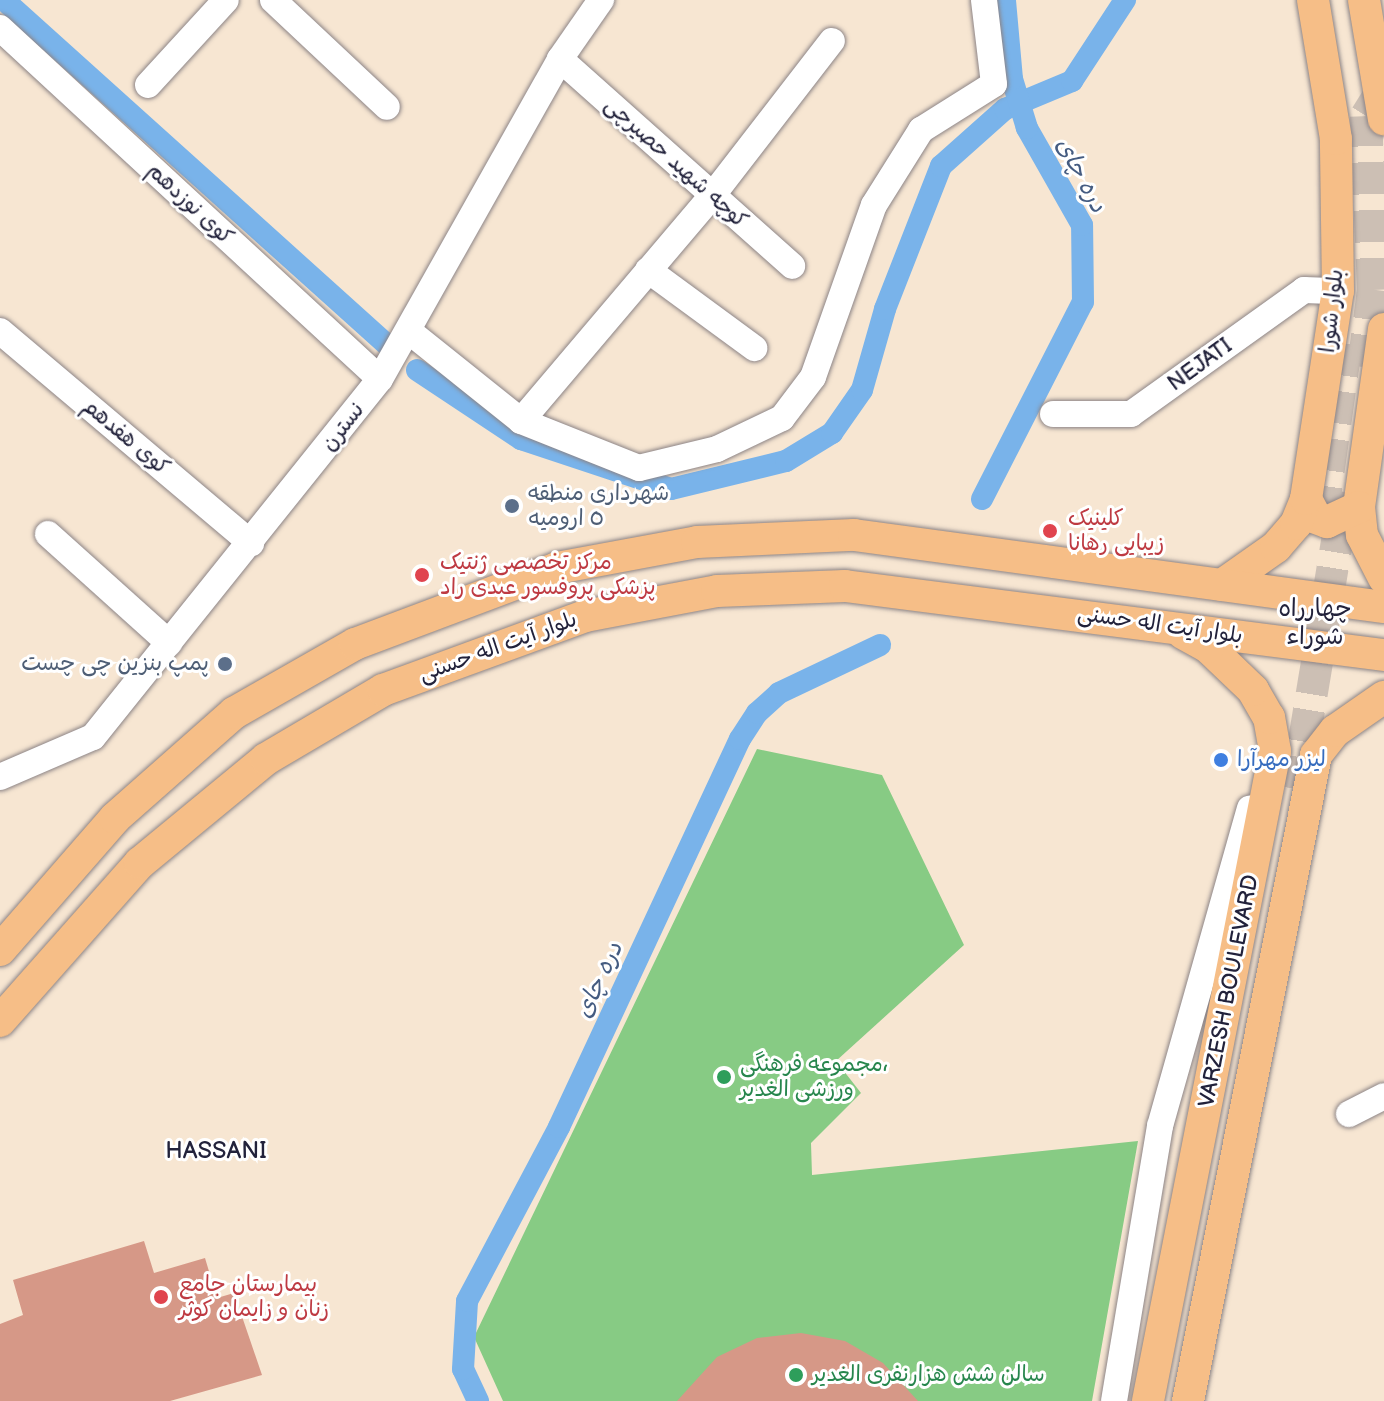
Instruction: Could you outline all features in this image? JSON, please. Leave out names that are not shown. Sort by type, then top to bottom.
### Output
[{"type":"main road","name":"بلوار شورا","points":[[1222,585],[1276,547],[1296,524],[1306,499],[1338,291],[1336,139],[1313,0]]},
{"type":"main road","points":[[1364,0],[1384,119]]},
{"type":"main road","points":[[1384,329],[1359,507],[1362,535],[1384,578]]},
{"type":"main road","points":[[1306,499],[1316,518],[1327,522],[1359,507]]},
{"type":"main road","points":[[0,950],[115,818],[234,713],[355,644],[557,568],[697,542],[854,535],[1374,606],[1370,654]]},
{"type":"main road","name":"بلوار آیت اله حسنی","points":[[0,1021],[140,863],[266,759],[383,690],[571,620],[717,591],[845,586],[1370,654]]},
{"type":"main road","points":[[1267,639],[1273,592]]},
{"type":"main road","name":"VARZESH BOULEVARD","points":[[1148,1401],[1275,751],[1269,718],[1253,690],[1208,647],[1169,626]]},
{"type":"main road","points":[[1316,755],[1335,731],[1384,697]]},
{"type":"main road","points":[[1275,751],[1281,740],[1299,734],[1313,744],[1316,755]]},
{"type":"main road","name":"VARZESH BOULEVARD","points":[[1188,1401],[1316,755]]},
{"type":"street","points":[[148,85],[226,0]]},
{"type":"street","points":[[273,0],[387,107]]},
{"type":"street","name":"نسترن","points":[[0,777],[93,737],[380,379],[410,332],[560,59],[601,0]]},
{"type":"street","points":[[410,332],[521,421],[639,468],[717,449],[782,418],[813,377],[874,205],[921,130],[994,84],[984,0]]},
{"type":"street","name":"کوی نوزدهم","points":[[0,28],[380,379]]},
{"type":"street","points":[[521,421],[712,196],[832,41]]},
{"type":"street","name":"کوچه شهید حصیرچی","points":[[560,59],[792,266]]},
{"type":"street","points":[[648,270],[754,348]]},
{"type":"street","name":"NEJATI","points":[[1053,414],[1131,414],[1304,290],[1338,291]]},
{"type":"street","name":"کوی هفدهم","points":[[0,331],[251,543]]},
{"type":"street","points":[[48,534],[169,643]]},
{"type":"street","points":[[1114,1401],[1160,1126],[1250,809],[1267,799]]},
{"type":"street","points":[[1349,1114],[1384,1096]]},
{"type":"green space","name":"مجموعه فرهنگی، ورزشی الغدیر","points":[[757,749],[882,775],[964,945],[836,1061],[861,1093],[811,1143],[812,1175],[1138,1141],[1092,1401],[503,1401],[474,1337]]},
{"type":"building","points":[[144,1241],[154,1273],[205,1258],[217,1298],[234,1293],[262,1375],[170,1401],[0,1401],[0,1324],[23,1315],[13,1280]]},
{"type":"building","name":"سالن شش هزارنفری الغدیر","points":[[801,1333],[845,1341],[883,1363],[918,1401],[677,1401],[717,1357],[757,1338]]},
{"type":"waterway","points":[[4,0],[386,344]]},
{"type":"waterway","name":"دره چای","points":[[982,499],[1083,302],[1082,225],[1027,128],[1012,79],[1005,0]]},
{"type":"waterway","points":[[417,370],[521,439],[671,489],[786,461],[832,433],[862,390],[885,309],[941,166],[1005,109],[1072,81],[1125,0]]},
{"type":"waterway","name":"دره چای","points":[[478,1401],[463,1369],[467,1301],[559,1127],[740,739],[757,713],[779,693],[880,645]]},
{"type":"tunnel","points":[[1363,367],[1373,290],[1366,116],[1380,94]]},
{"type":"tunnel","points":[[1322,518],[1348,334]]},
{"type":"tunnel","points":[[1296,789],[1345,492]]},
{"type":"place","name":"شهردارى منطقه ٥ ارومیه","points":[[512,506]]},
{"type":"place","name":"کلینیک زیبایی رهانا","points":[[1050,531]]},
{"type":"place","name":"مرکز تخصصی ژنتیک پزشکی پروفسور عبدی راد","points":[[422,575]]},
{"type":"place","name":"پمپ بنزین چى چست","points":[[225,664]]},
{"type":"place","name":"لیزر مهرآرا","points":[[1221,760]]},
{"type":"place","name":"مجموعه فرهنگی، ورزشی الغدیر","points":[[724,1077]]},
{"type":"place","name":"بیمارستان جامع زنان و زایمان کوثر","points":[[161,1297]]},
{"type":"place","name":"سالن شش هزارنفری الغدیر","points":[[796,1375]]},
{"type":"district","name":"چهارراه شوراء","points":[[1315,623]]},
{"type":"district","name":"HASSANI","points":[[216,1151]]}]
